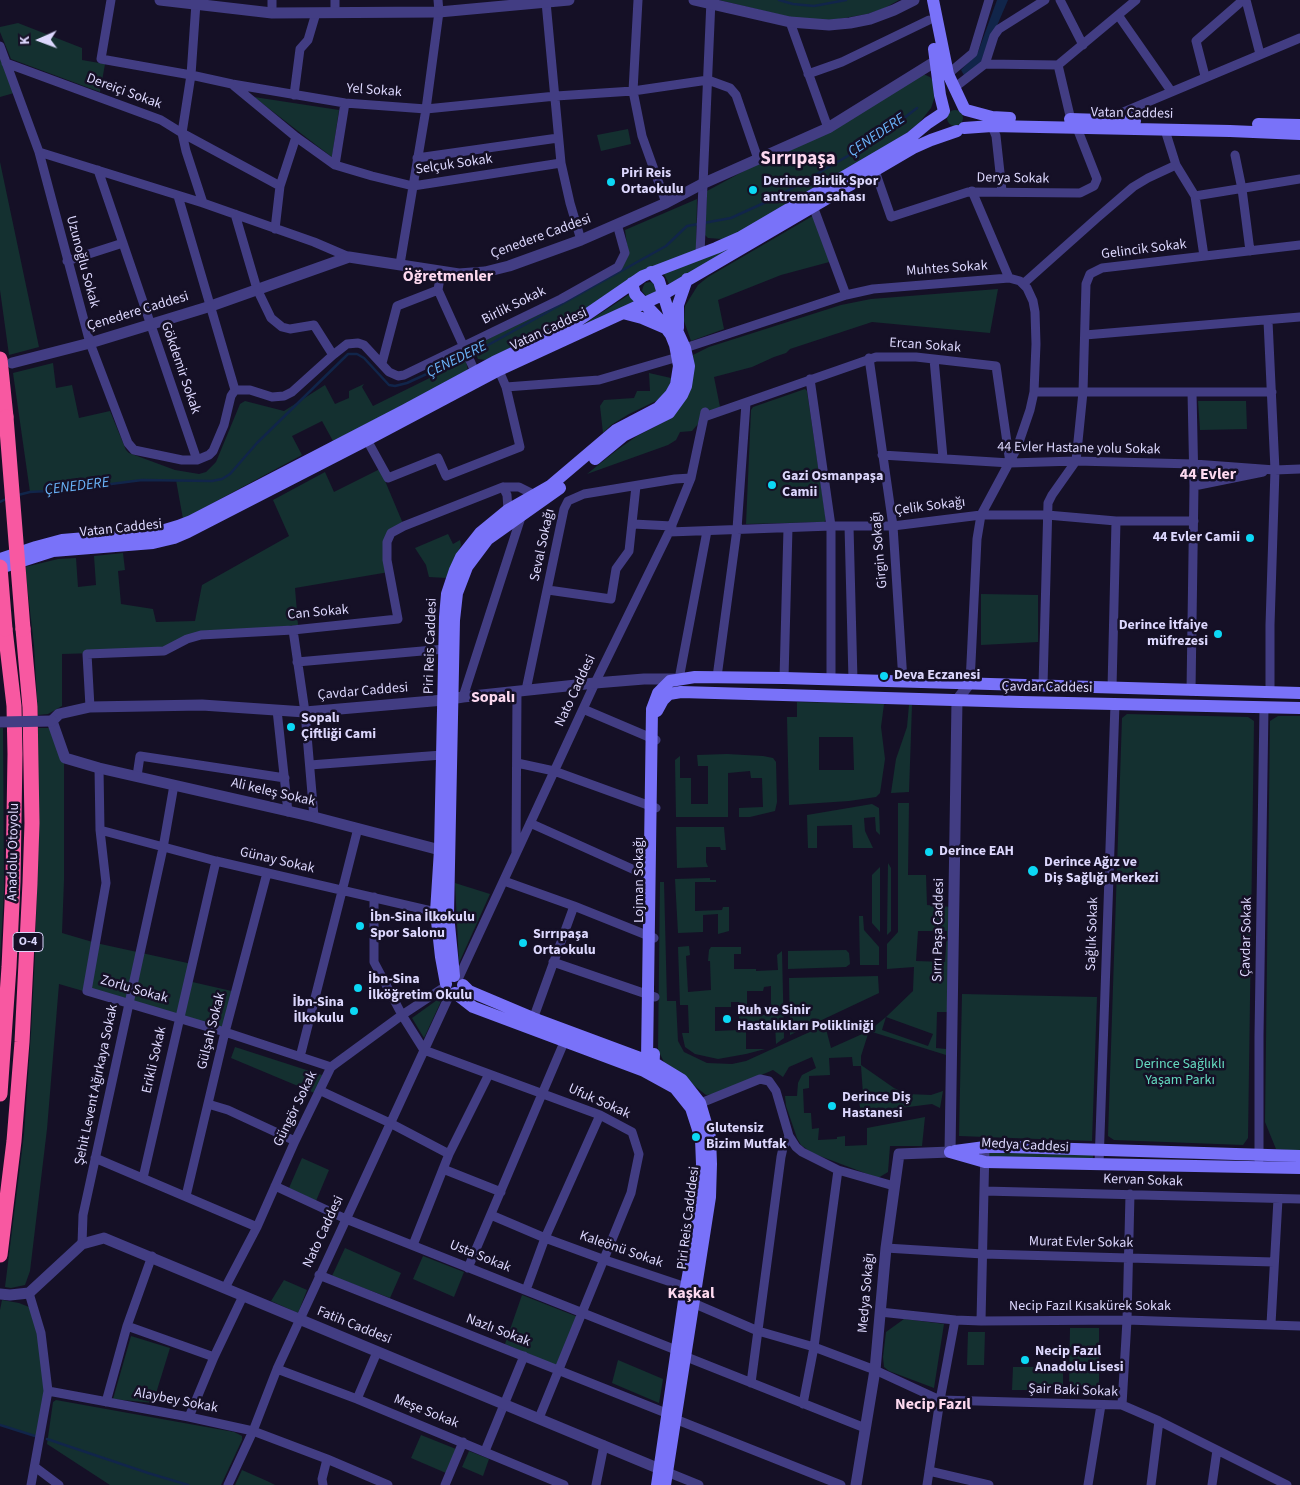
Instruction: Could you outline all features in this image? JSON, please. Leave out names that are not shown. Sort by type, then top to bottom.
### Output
[{"type":"highway","name":"Anadolu Otoyolu","points":[[0,1255],[14,1141],[22,1042],[32,813],[30,708],[6,417],[6,361]]},
{"type":"highway","name":"Anadolu Otoyolu","points":[[0,568],[14,706],[15,754],[10,948],[0,1094]]},
{"type":"main road","points":[[924,0],[940,60],[965,109],[968,121],[960,129],[952,130],[945,126],[942,117],[940,60],[933,0]]},
{"type":"main road","name":"Vatan Caddesi","points":[[496,366],[576,322],[651,272],[741,237],[910,138],[953,104],[998,118],[1164,130],[1300,134]]},
{"type":"main road","name":"Vatan Caddesi","points":[[0,559],[36,546],[62,540],[150,533],[178,526],[476,373],[623,313],[662,295],[923,143],[960,129],[992,126],[1074,124],[1104,120],[1300,125]]},
{"type":"main road","name":"Piri Reis Caddesi","points":[[453,985],[442,913],[440,850],[442,755],[453,699],[445,649],[446,606],[455,570],[461,557],[475,538],[490,524],[508,510],[550,486],[616,430],[664,403],[676,385],[682,353],[679,333],[662,295],[659,281],[651,272]]},
{"type":"main road","points":[[679,333],[678,305],[687,279]]},
{"type":"main road","name":"Piri Reis Caddesi","points":[[442,913],[453,699],[454,620],[457,593],[461,580],[473,557],[488,539],[563,486],[623,436],[669,413],[686,386],[688,366],[682,353],[666,328],[635,294],[632,283]]},
{"type":"main road","points":[[623,313],[642,318],[666,328]]},
{"type":"main road","name":"Vatan Caddesi","points":[[0,568],[53,551],[154,543],[174,538],[367,440],[476,373]]},
{"type":"main road","name":"Çavdar Caddesi","points":[[658,693],[670,681],[718,677],[1300,693]]},
{"type":"main road","name":"Lojman Sokağı","points":[[654,739],[652,709],[658,693]]},
{"type":"main road","name":"Çavdar Caddesi","points":[[657,709],[663,700],[673,693],[779,694],[890,699],[1300,708]]},
{"type":"main road","name":"Lojman Sokağı","points":[[650,1067],[654,739],[657,709]]},
{"type":"main road","name":"Lojman Sokağı","points":[[652,937],[650,877],[653,808]]},
{"type":"main road","name":"Piri Reis Cadddesi","points":[[453,985],[532,1022],[565,1040],[650,1067]]},
{"type":"main road","name":"Piri Reis Cadddesi","points":[[532,1022],[650,1067],[695,1106],[710,1137],[710,1197],[693,1303],[680,1353]]},
{"type":"main road","name":"Piri Reis Cadddesi","points":[[665,1485],[663,1470],[680,1353],[686,1287],[696,1231],[702,1164],[701,1139],[695,1106]]},
{"type":"main road","name":"Medya Caddesi","points":[[950,1152],[985,1147],[1300,1156]]},
{"type":"main road","name":"Medya Caddesi","points":[[950,1152],[985,1162],[1300,1168]]},
{"type":"main road","name":"Piri Reis Cadddesi","points":[[656,1485],[663,1470]]},
{"type":"street","name":"Yel Sokak","points":[[111,0],[101,59],[345,103],[426,109],[633,90],[708,80]]},
{"type":"street","points":[[160,0],[272,13],[439,12],[492,4],[569,0]]},
{"type":"street","points":[[272,0],[272,13]]},
{"type":"street","points":[[335,0],[335,13]]},
{"type":"street","points":[[400,264],[426,109],[439,12],[438,0]]},
{"type":"street","points":[[638,0],[633,90],[642,136],[666,203]]},
{"type":"street","points":[[694,0],[711,2],[790,22],[818,25],[850,23],[879,16],[914,0]]},
{"type":"street","points":[[948,74],[973,53],[989,0]]},
{"type":"street","points":[[954,88],[985,64],[994,36],[999,29],[1045,0]]},
{"type":"street","points":[[1060,0],[1083,45]]},
{"type":"street","points":[[985,64],[1058,65],[1136,0]]},
{"type":"street","points":[[1206,76],[1196,41],[1244,0],[1260,54]]},
{"type":"street","points":[[546,2],[561,163],[581,240]]},
{"type":"street","points":[[700,254],[700,219],[711,2]]},
{"type":"street","points":[[196,3],[191,75],[182,133],[203,203]]},
{"type":"street","points":[[294,95],[300,49],[308,40],[316,13]]},
{"type":"street","points":[[1118,15],[1172,91]]},
{"type":"street","points":[[808,74],[842,62],[929,20]]},
{"type":"street","points":[[790,22],[828,128]]},
{"type":"street","points":[[1104,120],[1300,38]]},
{"type":"street","name":"Uzunoğlu Sokak","points":[[0,46],[38,152],[90,343],[131,448],[182,460],[197,460]]},
{"type":"street","name":"Çenedere Caddesi","points":[[6,361],[90,343],[211,306],[348,257],[473,274],[497,270],[581,240],[828,128],[940,60]]},
{"type":"street","name":"Dereiçi Sokak","points":[[6,63],[161,120],[280,186]]},
{"type":"street","name":"Derya Sokak","points":[[875,171],[891,217],[964,192],[1076,193],[1094,186],[1097,179],[1074,124],[1058,65]]},
{"type":"street","points":[[708,80],[730,88],[736,95],[758,159]]},
{"type":"street","name":"Selçuk Sokak","points":[[232,84],[296,137],[335,165],[413,186],[561,163]]},
{"type":"street","points":[[335,165],[345,103]]},
{"type":"street","points":[[992,126],[996,136],[1002,191]]},
{"type":"street","points":[[1164,130],[1176,165],[1195,196],[1204,256]]},
{"type":"street","points":[[275,229],[280,186],[296,137]]},
{"type":"street","points":[[417,158],[558,138]]},
{"type":"street","points":[[38,152],[203,203],[314,242],[348,257]]},
{"type":"street","points":[[1235,155],[1242,189],[1250,251]]},
{"type":"street","points":[[957,700],[970,683],[977,540],[981,515],[1024,433],[1034,392],[1035,312],[1030,293],[1024,284],[1133,187],[1176,165]]},
{"type":"street","name":"Gökdemir Sokak","points":[[98,170],[197,460]]},
{"type":"street","points":[[1195,196],[1300,179]]},
{"type":"street","points":[[972,191],[1009,278]]},
{"type":"street","points":[[178,196],[234,390],[224,424],[213,450],[209,455],[197,460]]},
{"type":"street","points":[[813,206],[846,295]]},
{"type":"street","points":[[234,214],[257,289],[268,314],[274,322],[282,327],[290,329],[314,326],[333,355]]},
{"type":"street","name":"Birlik Sokak","points":[[234,390],[250,390],[272,397],[284,396],[292,392],[347,344],[358,343],[369,349],[394,375],[404,375],[465,349],[618,268],[625,253],[617,224]]},
{"type":"street","points":[[67,261],[123,243]]},
{"type":"street","name":"Gelincik Sokak","points":[[1076,461],[1083,392],[1086,284],[1088,277],[1095,270],[1300,245]]},
{"type":"street","points":[[441,271],[438,290],[476,373]]},
{"type":"street","name":"Muhtes Sokak","points":[[506,387],[599,380],[846,295],[890,287],[1009,278],[1024,284]]},
{"type":"street","points":[[382,363],[397,306],[438,290]]},
{"type":"street","points":[[1085,335],[1300,318]]},
{"type":"street","points":[[1268,321],[1275,470],[1270,625],[1270,693]]},
{"type":"street","name":"Ercan Sokak","points":[[704,415],[746,403],[869,358],[903,356],[996,366],[1010,462]]},
{"type":"street","name":"Girgin Sokağı","points":[[869,358],[893,526],[899,681],[890,699]]},
{"type":"street","points":[[934,359],[943,458]]},
{"type":"street","points":[[367,440],[388,478],[438,458],[446,476],[520,447],[506,387],[496,366]]},
{"type":"street","points":[[810,379],[831,526],[831,679]]},
{"type":"street","points":[[1034,392],[1272,392]]},
{"type":"street","points":[[1191,691],[1194,521],[1192,392]]},
{"type":"street","points":[[718,677],[737,529],[746,403]]},
{"type":"street","name":"Nato Caddesi","points":[[228,1485],[253,1431],[277,1368],[453,985],[516,857],[595,682],[671,529],[691,478],[704,415]]},
{"type":"street","name":"44 Evler Hastane yolu Sokak","points":[[882,455],[1010,462],[1076,461],[1194,464],[1275,470],[1300,469]]},
{"type":"street","points":[[1043,685],[1048,503],[1076,461]]},
{"type":"street","name":"44 Evler Hastane yolu Sokak","points":[[1194,486],[1275,470]]},
{"type":"street","name":"Seval Sokağı","points":[[516,857],[517,763],[522,690],[548,590],[564,509],[568,501],[584,494],[691,478]]},
{"type":"street","points":[[563,486],[572,499]]},
{"type":"street","points":[[548,590],[611,599],[616,569],[630,551],[636,486]]},
{"type":"street","points":[[508,510],[507,495],[503,487],[519,487],[534,495]]},
{"type":"street","name":"Can Sokak","points":[[90,707],[87,654],[164,651],[187,639],[201,635],[293,630],[398,619],[387,560],[387,542],[391,533],[404,526],[503,487]]},
{"type":"street","points":[[453,699],[522,514]]},
{"type":"street","name":"Çelik Sokağı","points":[[633,524],[707,531],[831,526],[893,526],[981,515],[1047,515],[1116,521],[1194,521]]},
{"type":"street","points":[[1112,688],[1116,521]]},
{"type":"street","points":[[850,526],[853,680]]},
{"type":"street","points":[[784,678],[788,528]]},
{"type":"street","points":[[679,679],[707,531]]},
{"type":"street","points":[[293,630],[305,712],[314,817]]},
{"type":"street","points":[[297,662],[445,649]]},
{"type":"street","points":[[644,679],[658,693],[660,701],[657,709]]},
{"type":"street","name":"Çavdar Caddesi","points":[[52,720],[59,714],[90,707],[188,705],[305,712],[453,699],[595,682],[679,679]]},
{"type":"street","name":"Sırrı Paşa Caddesi","points":[[950,1152],[957,700]]},
{"type":"street","name":"Sağlık Sokak","points":[[1099,1164],[1115,704]]},
{"type":"street","name":"Çavdar Sokak","points":[[1259,1168],[1264,707]]},
{"type":"street","points":[[583,709],[654,739]]},
{"type":"street","points":[[277,710],[288,812]]},
{"type":"street","points":[[0,722],[52,720],[65,758],[98,768]]},
{"type":"street","points":[[310,765],[442,755]]},
{"type":"street","points":[[137,776],[140,756],[285,778]]},
{"type":"street","points":[[517,763],[554,771],[653,808]]},
{"type":"street","name":"Ali keleş Sokak","points":[[98,768],[314,817],[440,850]]},
{"type":"street","name":"Zorlu Sokak","points":[[98,768],[100,830],[106,883],[87,991],[225,1032],[332,1067]]},
{"type":"street","name":"Şehit Levent Ağırkaya Sokak","points":[[82,1244],[83,1215],[163,848],[174,785]]},
{"type":"street","points":[[530,823],[650,877]]},
{"type":"street","points":[[300,1057],[358,828]]},
{"type":"street","name":"Günay Sokak","points":[[100,830],[216,861],[442,913]]},
{"type":"street","name":"Erikli Sokak","points":[[143,1178],[216,861]]},
{"type":"street","name":"Gülşah Sokak","points":[[186,1196],[225,1032],[267,873]]},
{"type":"street","points":[[504,881],[652,937]]},
{"type":"street","points":[[374,897],[374,962],[424,1050]]},
{"type":"street","points":[[532,1022],[574,906]]},
{"type":"street","points":[[554,962],[651,996]]},
{"type":"street","name":"Güngör Sokak","points":[[225,1288],[257,1227],[295,1141],[332,1067],[402,1014],[453,985]]},
{"type":"street","points":[[468,1268],[565,1040]]},
{"type":"street","name":"Ufuk Sokak","points":[[424,1050],[600,1115],[632,1132],[639,1154],[631,1193],[539,1418]]},
{"type":"street","points":[[413,1245],[449,1154],[489,1074]]},
{"type":"street","points":[[695,1106],[765,1079],[769,1081],[776,1091],[789,1136],[796,1147],[802,1152],[838,1170],[894,1186]]},
{"type":"street","points":[[321,1091],[390,1123],[449,1154]]},
{"type":"street","points":[[208,1104],[228,1110],[295,1141]]},
{"type":"street","points":[[526,1290],[545,1238],[600,1115]]},
{"type":"street","points":[[751,1383],[781,1157],[789,1136]]},
{"type":"street","points":[[981,1321],[985,1147]]},
{"type":"street","name":"Medya Sokağı","points":[[856,1485],[875,1370],[886,1248],[899,1154],[950,1152]]},
{"type":"street","points":[[95,1158],[257,1227]]},
{"type":"street","points":[[444,1169],[501,1192]]},
{"type":"street","points":[[803,1404],[814,1347],[838,1170]]},
{"type":"street","name":"Usta Sokak","points":[[275,1186],[346,1219],[865,1428]]},
{"type":"street","name":"Kervan Sokak","points":[[984,1191],[1300,1199]]},
{"type":"street","points":[[1122,1405],[1127,1320],[1130,1194]]},
{"type":"street","points":[[1271,1324],[1278,1199]]},
{"type":"street","name":"Kaleönü Sokak","points":[[491,1215],[545,1238],[686,1287]]},
{"type":"street","name":"Fatih Caddesi","points":[[82,1244],[104,1238],[152,1256],[299,1320],[699,1485]]},
{"type":"street","points":[[5,1294],[29,1293],[82,1244]]},
{"type":"street","name":"Murat Evler Sokak","points":[[886,1248],[983,1254],[1274,1262]]},
{"type":"street","points":[[106,1402],[127,1326],[152,1256]]},
{"type":"street","name":"Nazlı Sokak","points":[[319,1275],[560,1370],[841,1485]]},
{"type":"street","points":[[686,1287],[693,1303],[758,1331],[814,1347],[875,1370]]},
{"type":"street","points":[[29,1293],[41,1332],[48,1391],[31,1485]]},
{"type":"street","points":[[189,1417],[214,1357],[243,1296]]},
{"type":"street","name":"Necip Fazıl Kısakürek Sokak","points":[[880,1312],[981,1321],[1127,1320],[1300,1326]]},
{"type":"street","points":[[927,1485],[955,1320]]},
{"type":"street","points":[[127,1326],[214,1357]]},
{"type":"street","points":[[357,1399],[378,1352]]},
{"type":"street","points":[[485,1451],[524,1356]]},
{"type":"street","name":"Meşe Sokak","points":[[277,1368],[463,1442],[564,1485]]},
{"type":"street","name":"Şair Baki Sokak","points":[[875,1370],[940,1400],[1122,1405],[1217,1450],[1272,1481],[1288,1485]]},
{"type":"street","name":"Alaybey Sokak","points":[[48,1391],[253,1431],[388,1485]]},
{"type":"street","points":[[1088,1485],[1102,1405]]},
{"type":"street","points":[[1151,1485],[1158,1421]]},
{"type":"street","points":[[445,1485],[463,1442]]},
{"type":"street","points":[[596,1485],[604,1445]]},
{"type":"street","points":[[1212,1485],[1217,1450]]},
{"type":"street","points":[[323,1485],[322,1479],[326,1459]]},
{"type":"street","points":[[35,1467],[59,1485]]},
{"type":"street","points":[[929,1471],[989,1485]]},
{"type":"green space","points":[[719,0],[899,0],[883,9],[867,14],[822,22],[789,17]]},
{"type":"green space","points":[[18,23],[82,48],[82,60],[105,64],[100,92],[11,59],[0,32],[0,27]]},
{"type":"green space","points":[[0,56],[14,93],[0,97]]},
{"type":"green space","points":[[923,74],[930,77],[936,84],[936,93],[931,108],[919,123],[899,139],[733,236],[722,239],[708,238],[705,235],[707,191]]},
{"type":"green space","points":[[254,97],[339,110],[332,157],[316,145]]},
{"type":"green space","points":[[952,110],[958,110],[963,115],[961,124],[952,126],[947,121],[947,115]]},
{"type":"green space","points":[[628,129],[631,144],[601,151],[597,135]]},
{"type":"green space","points":[[0,162],[39,347],[9,355],[0,290]]},
{"type":"green space","points":[[697,199],[696,250],[564,323],[486,360],[478,359],[473,347],[622,267],[628,252],[625,230]]},
{"type":"green space","points":[[816,214],[833,261],[781,275],[718,300],[724,329],[691,341],[684,321],[685,306],[698,285],[708,277]]},
{"type":"green space","points":[[745,241],[670,286],[664,274]]},
{"type":"green space","points":[[645,283],[653,283],[657,293],[646,296],[642,291],[643,287]]},
{"type":"green space","points":[[998,289],[990,333],[872,322],[790,349],[786,353],[752,367],[714,377],[721,412],[704,417],[692,431],[680,432],[676,440],[668,445],[587,474],[637,436],[666,421],[694,367],[693,355],[709,347],[841,305],[871,299]]},
{"type":"green space","points":[[630,294],[636,305],[571,333]]},
{"type":"green space","points":[[466,360],[468,372],[333,441],[322,421],[292,436],[302,455],[183,519],[176,480],[142,480],[65,490],[30,492],[13,373],[53,363],[56,388],[72,385],[79,418],[110,411],[129,453],[175,470],[199,474],[206,472],[216,462],[240,404],[245,401],[284,411],[325,385],[335,404],[349,398],[349,391],[364,384],[362,387],[373,406]]},
{"type":"green space","points":[[649,373],[671,378],[670,386],[660,399],[629,414],[611,425],[603,433],[600,406],[604,400],[634,398],[637,391],[650,391]]},
{"type":"green space","points":[[805,389],[807,391],[826,520],[824,522],[746,524],[751,410],[753,407]]},
{"type":"green space","points":[[1198,401],[1246,401],[1247,429],[1200,430]]},
{"type":"green space","points":[[380,469],[404,526],[391,533],[389,572],[295,588],[298,625],[201,635],[164,651],[62,654],[62,706],[48,714],[38,715],[34,646],[25,567],[58,559],[76,558],[78,587],[96,585],[94,556],[123,553],[125,570],[118,571],[121,604],[153,609],[156,622],[195,621],[202,585],[289,536],[273,500],[325,472],[334,492]]},
{"type":"green space","points":[[1205,472],[1233,475],[1204,479],[1201,474]]},
{"type":"green space","points":[[448,534],[453,544],[460,540],[461,545],[447,578],[429,577],[426,565],[415,548]]},
{"type":"green space","points":[[981,594],[1038,595],[1038,642],[981,645]]},
{"type":"green space","points":[[797,702],[884,704],[881,727],[885,759],[880,793],[876,797],[849,801],[789,805],[787,717],[797,717]],"holes":[[[819,737],[853,737],[854,770],[819,770]]]},
{"type":"green space","points":[[909,705],[912,705],[909,792],[891,793],[896,759],[907,727]]},
{"type":"green space","name":"Derince Sağlıklı Yaşam Parkı","points":[[1127,714],[1248,717],[1254,721],[1248,1138],[1243,1145],[1114,1140],[1108,1136],[1122,718]]},
{"type":"green space","points":[[1278,716],[1300,716],[1300,1151],[1276,1149],[1265,1122],[1270,721]]},
{"type":"green space","points":[[0,728],[3,728],[4,891],[0,961]]},
{"type":"green space","points":[[35,728],[49,728],[64,763],[62,933],[96,943],[192,964],[188,981],[236,992],[225,1032],[59,984],[47,1129],[30,1271],[25,1285],[11,1288],[5,1287],[24,1134],[35,956],[39,815]]},
{"type":"green space","points":[[727,754],[773,758],[776,762],[777,802],[775,811],[750,817],[739,817],[739,808],[763,807],[762,778],[751,778],[750,771],[728,773],[728,817],[676,817],[675,760],[680,756],[680,778],[691,778],[691,804],[708,804],[708,766],[698,766],[697,755]]},
{"type":"green space","points":[[898,803],[909,803],[908,875],[926,875],[927,905],[952,907],[948,1012],[937,1012],[936,1048],[946,1049],[946,1055],[869,1031],[913,991],[914,967],[887,969],[887,944],[898,932]],"holes":[[[918,931],[947,931],[945,962],[916,961]],[[886,1017],[933,1034],[928,1046],[882,1030]]]},
{"type":"green space","points":[[872,804],[879,808],[880,835],[876,831],[875,817],[864,818],[865,831],[873,848],[853,848],[852,825],[817,826],[817,848],[808,848],[807,815]]},
{"type":"green space","points":[[676,827],[724,827],[726,850],[721,850],[720,847],[706,847],[708,867],[677,868]]},
{"type":"green space","points":[[888,863],[891,868],[891,931],[887,935]]},
{"type":"green space","points":[[880,867],[880,932],[872,923],[872,875]]},
{"type":"green space","points":[[710,878],[710,880],[716,880],[716,882],[695,882],[695,911],[722,910],[723,907],[729,907],[729,931],[718,934],[718,914],[703,915],[703,932],[678,933],[675,879]]},
{"type":"green space","points":[[660,882],[664,882],[667,1001],[676,1001],[678,1041],[684,1052],[707,1063],[732,1064],[746,1061],[825,1025],[831,1048],[869,1031],[861,1056],[861,1065],[894,1088],[907,1094],[931,1095],[943,1091],[940,1108],[932,1104],[861,1113],[858,1095],[863,1094],[861,1066],[853,1066],[852,1057],[829,1058],[830,1075],[809,1076],[809,1088],[803,1089],[804,1113],[811,1113],[812,1129],[819,1128],[818,1140],[837,1139],[837,1137],[845,1136],[845,1146],[867,1145],[867,1128],[925,1117],[922,1146],[890,1146],[888,1172],[878,1178],[812,1153],[801,1145],[797,1138],[786,1106],[785,1096],[797,1096],[798,1083],[802,1075],[816,1068],[812,1057],[789,1067],[783,1077],[773,1070],[717,1094],[706,1095],[664,1062],[658,1050]]},
{"type":"green space","points":[[455,883],[490,894],[459,963]]},
{"type":"green space","points":[[859,916],[863,916],[864,930],[879,947],[879,965],[860,965]]},
{"type":"green space","points":[[689,946],[690,955],[686,956],[688,992],[711,990],[710,961],[708,961],[711,947],[741,947],[741,954],[734,954],[734,969],[756,969],[756,971],[778,970],[777,955],[782,951],[784,1038],[776,1044],[775,1023],[746,1023],[746,1049],[765,1049],[718,1059],[695,1054],[685,1047],[682,1033],[689,1033],[688,1005],[680,1005],[678,947]],"holes":[[[771,986],[771,1015],[747,1015],[747,991],[763,991],[764,987]],[[731,1002],[739,1002],[739,1030],[715,1031],[715,1007],[731,1007]]]},
{"type":"green space","points":[[846,950],[849,953],[850,964],[846,967],[788,969],[788,951]]},
{"type":"green space","points":[[878,976],[879,993],[790,1035],[789,978]]},
{"type":"green space","points":[[962,994],[1097,997],[1092,1141],[959,1136]]},
{"type":"green space","points":[[444,995],[424,1038],[412,1018]]},
{"type":"green space","points":[[235,1047],[325,1076],[317,1094],[231,1058]]},
{"type":"green space","points":[[988,1150],[1093,1153],[1093,1161],[988,1159]]},
{"type":"green space","points":[[302,1158],[329,1170],[316,1201],[289,1188]]},
{"type":"green space","points":[[345,1248],[401,1273],[390,1298],[332,1276]]},
{"type":"green space","points":[[423,1256],[464,1272],[454,1297],[413,1279]]},
{"type":"green space","points":[[284,1280],[307,1290],[298,1313],[271,1301]]},
{"type":"green space","points":[[522,1295],[578,1317],[559,1367],[505,1344]]},
{"type":"green space","points":[[2,1300],[19,1303],[34,1309],[48,1391],[40,1438],[0,1425],[0,1310]]},
{"type":"green space","points":[[904,1319],[944,1324],[934,1388],[889,1371],[884,1367],[883,1357],[886,1332]]},
{"type":"green space","points":[[1070,1328],[1099,1328],[1099,1386],[1069,1385]]},
{"type":"green space","points":[[968,1332],[985,1332],[984,1365],[967,1365]]},
{"type":"green space","points":[[131,1336],[170,1348],[153,1403],[113,1399]]},
{"type":"green space","points":[[618,1360],[663,1379],[659,1403],[612,1383]]},
{"type":"green space","points":[[1013,1367],[1063,1367],[1063,1386],[1028,1386],[1027,1390],[1012,1390]]},
{"type":"green space","points":[[56,1400],[234,1432],[242,1436],[242,1440],[221,1485],[110,1485],[47,1444],[53,1402]]},
{"type":"green space","points":[[421,1435],[456,1449],[446,1473],[411,1458]]},
{"type":"green space","points":[[469,1451],[489,1459],[483,1476],[462,1467]]},
{"type":"green space","points":[[242,1470],[267,1481],[275,1485],[235,1485]]},
{"type":"water","points":[[997,0],[1008,0],[993,35],[984,63],[965,77],[961,70],[978,52]]},
{"type":"waterway","points":[[779,0],[793,4],[814,6],[846,0]]},
{"type":"waterway","name":"ÇENEDERE","points":[[18,495],[30,492],[65,490],[142,480],[212,481],[222,479],[230,474],[257,443],[348,354],[357,354],[364,358],[389,385],[395,386],[407,383],[481,349],[666,246],[687,226],[731,218],[777,197],[877,139],[917,108]]},
{"type":"waterway","name":"ÇENEDERE","points":[[0,502],[8,498]]},
{"type":"waterway","points":[[0,1425],[35,1436]]},
{"type":"waterway","points":[[47,1439],[188,1485]]},
{"type":"place","name":"Piri Reis Ortaokulu","points":[[611,182]]},
{"type":"place","name":"Derince Birlik Spor antreman sahası","points":[[753,190]]},
{"type":"place","name":"Gazi Osmanpaşa Camii","points":[[772,485]]},
{"type":"place","name":"44 Evler Camii","points":[[1250,538]]},
{"type":"place","name":"Derince İtfaiye müfrezesi","points":[[1218,634]]},
{"type":"place","name":"Deva Eczanesi","points":[[884,676]]},
{"type":"place","name":"Sopalı Çiftliği Cami","points":[[291,727]]},
{"type":"place","name":"Derince EAH","points":[[929,852]]},
{"type":"place","name":"Derince Ağız ve Diş Sağlığı Merkezi","points":[[1033,871]]},
{"type":"place","name":"İbn-Sina İlkokulu Spor Salonu","points":[[360,926]]},
{"type":"place","name":"Sırrıpaşa Ortaokulu","points":[[523,943]]},
{"type":"place","name":"İbn-Sina İlköğretim Okulu","points":[[358,988]]},
{"type":"place","name":"İbn-Sina İlkokulu","points":[[354,1011]]},
{"type":"place","name":"Ruh ve Sinir Hastalıkları Polikliniği","points":[[727,1019]]},
{"type":"place","name":"Derince Diş Hastanesi","points":[[832,1106]]},
{"type":"place","name":"Glutensiz Bizim Mutfak","points":[[696,1137]]},
{"type":"place","name":"Necip Fazıl Anadolu Lisesi","points":[[1025,1360]]},
{"type":"district","name":"Sırrıpaşa","points":[[798,160]]},
{"type":"district","name":"Öğretmenler","points":[[448,277]]},
{"type":"district","name":"44 Evler","points":[[1208,475]]},
{"type":"district","name":"Sopalı","points":[[493,698]]},
{"type":"district","name":"Kaşkal","points":[[691,1294]]},
{"type":"district","name":"Necip Fazıl","points":[[933,1405]]}]
